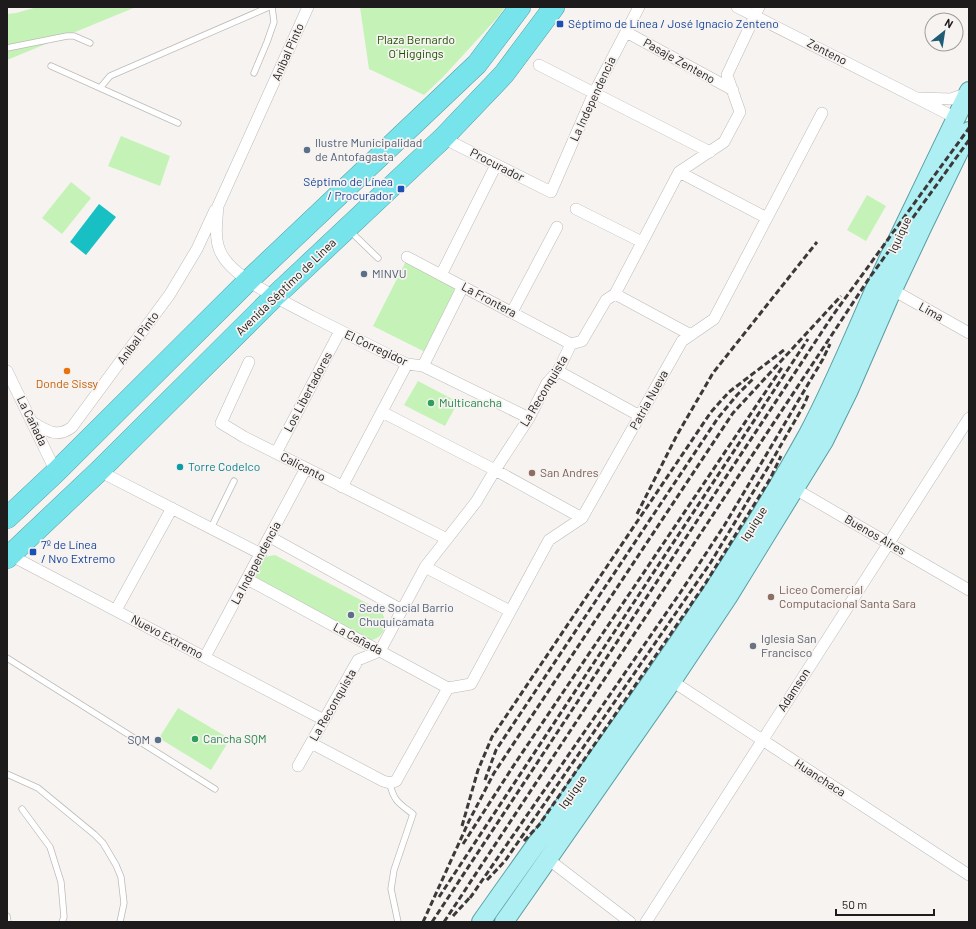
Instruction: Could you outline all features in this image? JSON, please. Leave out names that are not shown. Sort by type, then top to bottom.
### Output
[{"type":"highway","points":[[7,518],[56,472],[249,280],[477,64],[520,7]]},
{"type":"highway","name":"Avenida Séptimo de Linea","points":[[8,556],[99,471],[275,296],[443,138],[504,74],[520,55],[554,7]]},
{"type":"main road","name":"Iquique","points":[[504,922],[672,681],[728,597],[788,485],[808,434],[834,383],[893,249],[969,92]]},
{"type":"main road","name":"Iquique","points":[[481,922],[660,671],[714,589],[788,485],[824,441],[849,390],[922,228],[969,131]]},
{"type":"main road","points":[[893,249],[889,266],[893,290]]},
{"type":"street","name":"La Independencia","points":[[551,192],[594,93],[639,7]]},
{"type":"street","name":"Zenteno","points":[[737,7],[757,11],[916,98],[956,118]]},
{"type":"street","name":"Aníbal Pinto","points":[[32,422],[50,432],[66,432],[72,427],[170,294],[197,249],[218,206],[306,8]]},
{"type":"street","name":"La Reconquista","points":[[298,766],[358,660],[380,651],[425,567],[476,502],[529,418],[547,383],[558,371],[571,344],[582,341],[606,300],[615,294],[679,172],[724,142],[740,112],[727,75],[757,11]]},
{"type":"street","name":"Pasaje Zenteno","points":[[626,32],[733,90]]},
{"type":"street","points":[[539,65],[710,152]]},
{"type":"street","name":"Zenteno","points":[[916,98],[951,99],[969,92]]},
{"type":"street","name":"Patria Nueva","points":[[448,688],[471,684],[549,540],[582,518],[682,341],[714,319],[822,113]]},
{"type":"street","name":"Procurador","points":[[443,138],[551,192]]},
{"type":"street","points":[[441,275],[496,165]]},
{"type":"street","points":[[679,172],[767,218]]},
{"type":"street","name":"Aníbal Pinto","points":[[218,206],[217,241],[220,252],[239,273],[249,280]]},
{"type":"street","points":[[576,209],[642,242]]},
{"type":"street","points":[[512,312],[557,227]]},
{"type":"street","name":"La Frontera","points":[[407,257],[571,344]]},
{"type":"street","name":"El Corregidor","points":[[249,280],[275,296],[340,331],[407,364],[423,366],[529,418]]},
{"type":"street","points":[[423,366],[463,286]]},
{"type":"street","name":"Lima","points":[[893,290],[969,333]]},
{"type":"street","points":[[615,294],[692,335]]},
{"type":"street","name":"Los Libertadores","points":[[276,453],[340,331]]},
{"type":"street","name":"Calicanto","points":[[249,362],[221,423],[244,437],[342,487],[447,538]]},
{"type":"street","points":[[342,487],[407,364]]},
{"type":"street","name":"La Cañada","points":[[7,371],[56,472]]},
{"type":"street","points":[[558,371],[640,416]]},
{"type":"street","points":[[382,412],[495,470],[582,518]]},
{"type":"street","name":"Adamson","points":[[646,922],[969,418]]},
{"type":"street","name":"La Independencia","points":[[205,657],[306,468]]},
{"type":"street","points":[[99,471],[261,554]]},
{"type":"street","name":"Buenos Aires","points":[[788,485],[969,590]]},
{"type":"street","points":[[116,610],[172,508]]},
{"type":"street","points":[[270,537],[402,610]]},
{"type":"street","name":"Nuevo Extremo","points":[[8,556],[116,610],[324,720]]},
{"type":"street","points":[[425,567],[510,611]]},
{"type":"street","name":"La Cañada","points":[[247,579],[448,688]]},
{"type":"street","name":"Huanchaca","points":[[672,681],[969,875]]},
{"type":"street","points":[[311,743],[383,781],[390,783],[396,781],[448,688]]},
{"type":"street","points":[[548,859],[630,922]]},
{"type":"lane","points":[[100,88],[110,76],[269,7]]},
{"type":"lane","points":[[254,73],[274,22],[272,7]]},
{"type":"lane","points":[[7,48],[66,36],[74,36],[90,43]]},
{"type":"lane","points":[[51,66],[178,123]]},
{"type":"lane","points":[[347,228],[378,258]]},
{"type":"lane","points":[[211,528],[234,481]]},
{"type":"lane","points":[[7,658],[215,789]]},
{"type":"lane","points":[[7,774],[38,788],[103,843],[121,877],[124,903],[120,922]]},
{"type":"lane","points":[[390,783],[392,794],[398,802],[413,814],[394,870],[391,889],[398,922]]},
{"type":"lane","points":[[22,809],[50,847],[61,882],[64,917],[62,922]]},
{"type":"lane","points":[[7,916],[8,922]]},
{"type":"green space","points":[[37,7],[136,7],[7,60],[7,14]]},
{"type":"green space","name":"Plaza Bernardo O´Higgings","points":[[360,7],[505,7],[498,17],[443,77],[424,95],[369,69]]},
{"type":"green space","points":[[121,136],[170,156],[160,186],[108,166]]},
{"type":"green space","points":[[71,182],[91,198],[62,234],[42,218]]},
{"type":"green space","points":[[867,195],[886,206],[866,241],[847,230]]},
{"type":"green space","points":[[406,261],[458,288],[425,352],[373,326]]},
{"type":"green space","name":"Multicancha","points":[[418,381],[458,402],[445,426],[404,405]]},
{"type":"green space","points":[[275,555],[380,610],[385,621],[384,630],[377,638],[366,641],[255,579],[255,569],[259,562],[266,557]]},
{"type":"green space","name":"Cancha SQM","points":[[178,708],[230,739],[211,770],[159,738]]},
{"type":"water","points":[[99,204],[116,217],[86,255],[70,242]]},
{"type":"railway","points":[[432,922],[833,315],[969,128]]},
{"type":"railway","points":[[444,922],[870,277],[969,140]]},
{"type":"railway","points":[[637,514],[677,435],[713,373],[817,242]]},
{"type":"railway","points":[[423,922],[469,821],[494,773],[733,413],[841,296]]},
{"type":"railway","points":[[439,897],[808,339]]},
{"type":"railway","points":[[470,898],[680,593],[724,526],[823,359],[830,344]]},
{"type":"railway","points":[[462,826],[478,770],[492,737],[711,412],[729,392],[784,350]]},
{"type":"railway","points":[[463,844],[514,765],[783,366]]},
{"type":"railway","points":[[485,780],[496,750],[718,418],[737,395],[753,379]]},
{"type":"railway","points":[[487,880],[505,861],[711,562],[770,464],[804,405],[809,393]]},
{"type":"railway","points":[[524,841],[539,825],[705,584],[770,479],[781,456]]},
{"type":"railway","points":[[453,916],[473,894]]},
{"type":"place","name":"Séptimo de Línea / José Ignacio Zenteno","points":[[560,24]]},
{"type":"place","name":"Ilustre Municipalidad de Antofagasta","points":[[307,150]]},
{"type":"place","name":"Séptimo de Línea / Procurador","points":[[401,189]]},
{"type":"place","name":"MINVU","points":[[364,274]]},
{"type":"place","name":"Donde Sissy","points":[[67,371]]},
{"type":"place","name":"Multicancha","points":[[431,403]]},
{"type":"place","name":"Torre Codelco","points":[[180,467]]},
{"type":"place","name":"San Andres","points":[[532,473]]},
{"type":"place","name":"7º de Línea / Nvo Extremo","points":[[33,552]]},
{"type":"place","name":"Liceo Comercial Computacional Santa Sara","points":[[771,597]]},
{"type":"place","name":"Sede Social Barrio Chuquicamata","points":[[351,615]]},
{"type":"place","name":"Iglesia San Francisco","points":[[753,646]]},
{"type":"place","name":"Cancha SQM","points":[[195,739]]},
{"type":"place","name":"SQM","points":[[158,740]]}]
